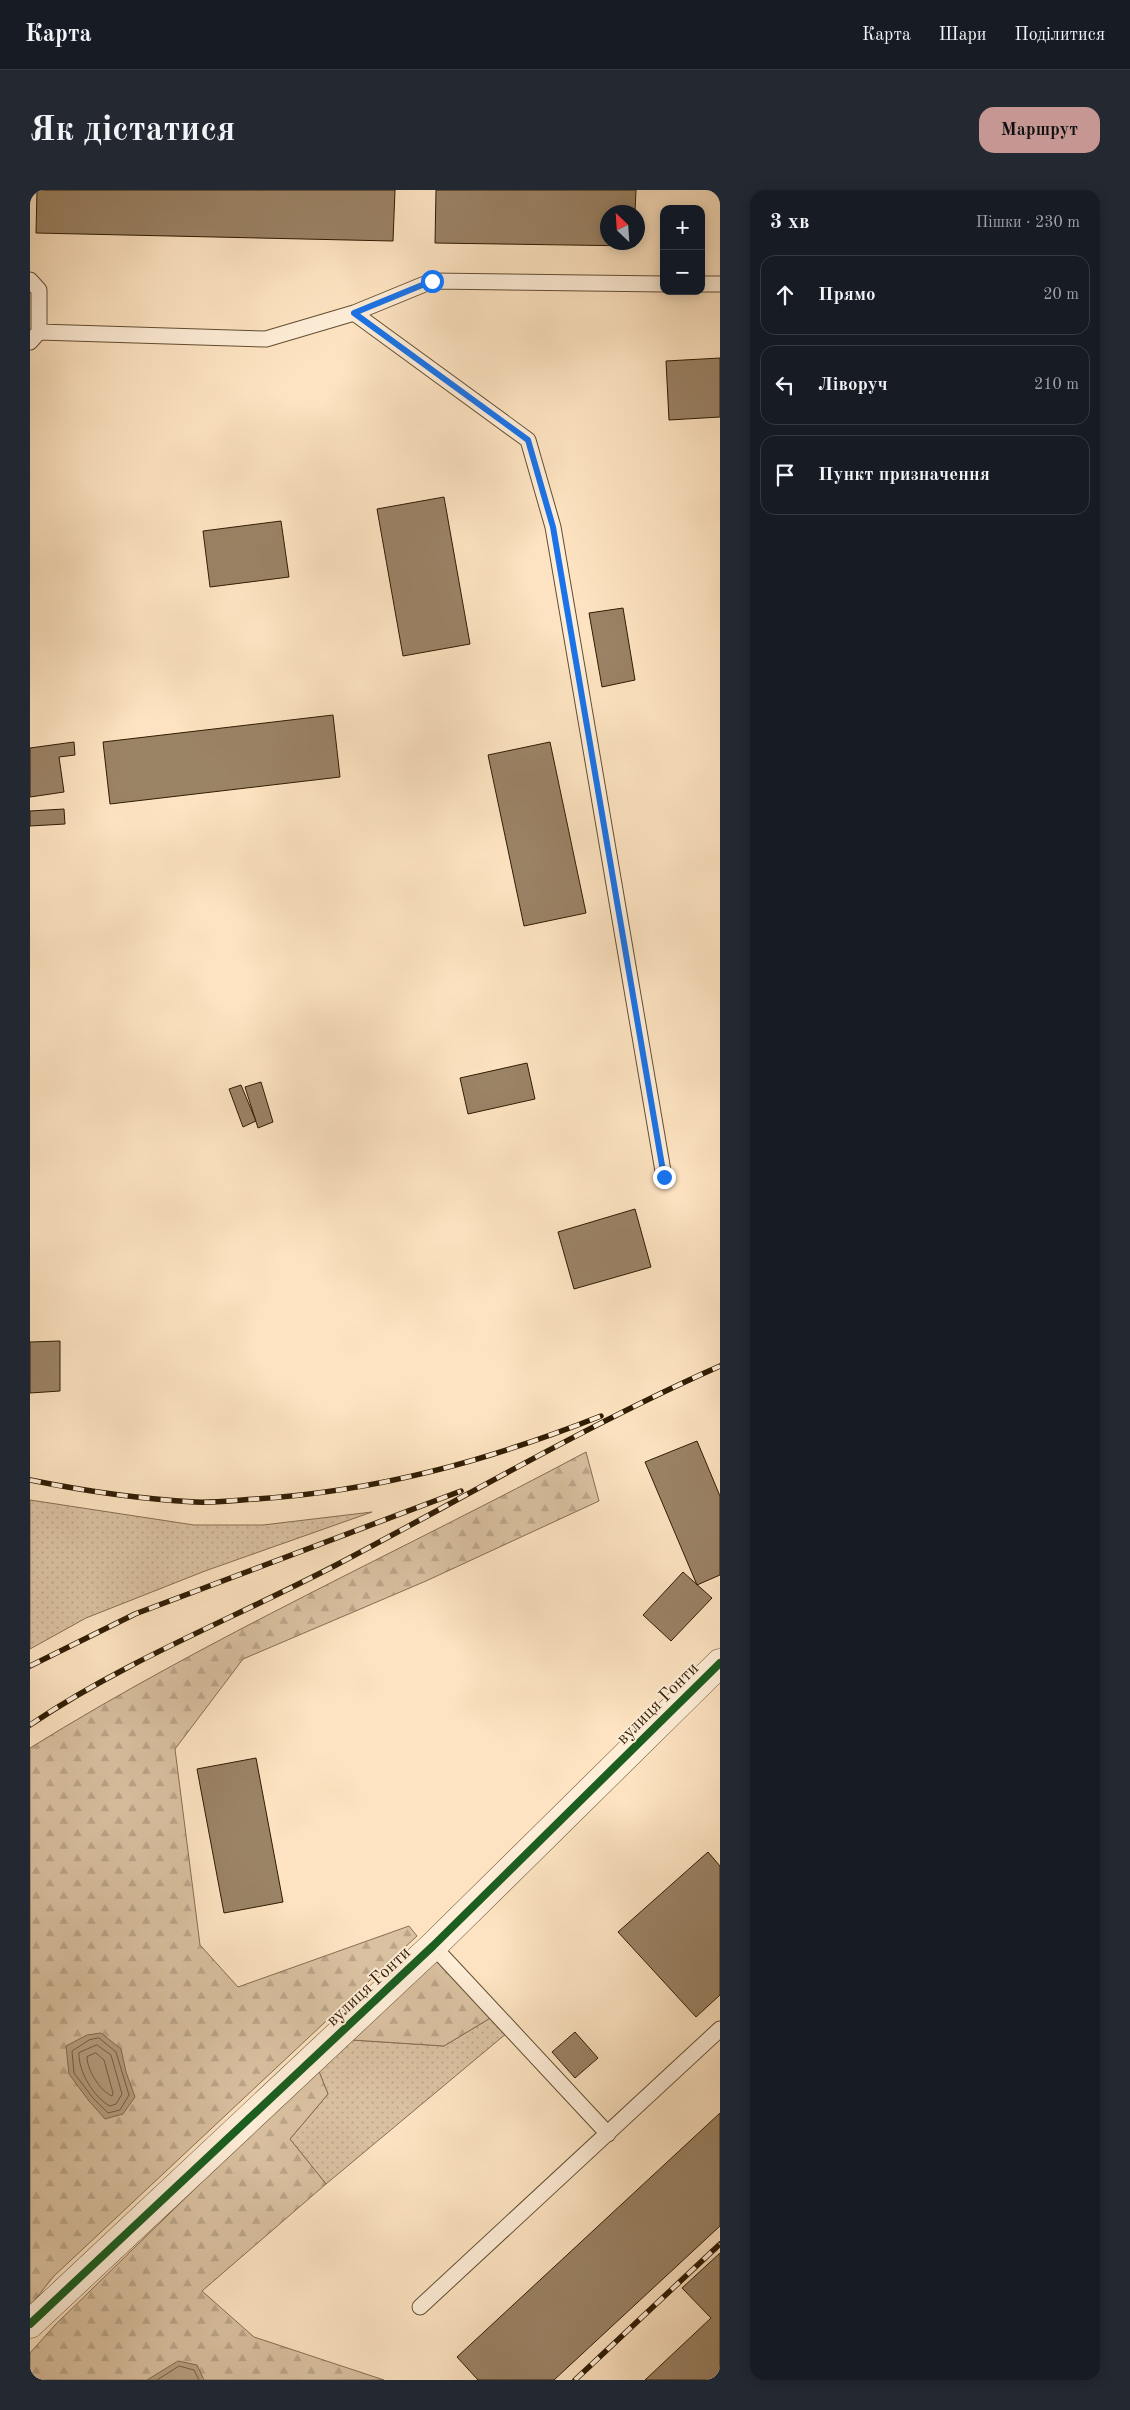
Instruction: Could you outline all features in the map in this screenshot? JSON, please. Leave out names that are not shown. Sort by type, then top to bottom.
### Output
[{"type":"street","name":"вулиця Гонти","points":[[30,2324],[433,1946],[720,1662]]},
{"type":"lane","points":[[30,280],[39,290],[34,337],[266,339],[354,313],[432,281],[660,284]]},
{"type":"lane","points":[[705,284],[720,284]]},
{"type":"lane","points":[[354,313],[528,440],[553,527],[664,1177]]},
{"type":"lane","points":[[433,1946],[608,2134]]},
{"type":"lane","points":[[420,2307],[720,2030]]},
{"type":"green space","points":[[586,1452],[599,1501],[426,1581],[243,1659],[175,1749],[200,1945],[238,1987],[409,1926],[417,1936],[54,2276],[30,2306],[30,1748],[166,1669]]},
{"type":"green space","points":[[30,1500],[194,1525],[263,1525],[372,1512],[205,1571],[86,1618],[30,1649]]},
{"type":"green space","points":[[438,1958],[492,2017],[444,2046],[352,2040]]},
{"type":"green space","points":[[492,2017],[507,2033],[326,2184],[290,2139],[328,2094],[318,2069],[352,2040],[444,2046]]},
{"type":"green space","points":[[318,2069],[328,2094],[290,2139],[326,2184],[202,2291],[254,2337],[384,2380],[30,2380],[30,2353],[56,2324]]},
{"type":"water","points":[[101,2033],[121,2049],[126,2072],[135,2097],[123,2114],[105,2119],[69,2074],[66,2046],[87,2035]]},
{"type":"water","points":[[178,2361],[197,2365],[204,2380],[147,2380]]},
{"type":"building","points":[[37,190],[395,190],[393,241],[36,233]]},
{"type":"building","points":[[436,190],[636,190],[635,205],[600,205],[600,245],[435,243]]},
{"type":"building","points":[[720,358],[720,417],[669,420],[666,361]]},
{"type":"building","points":[[444,497],[470,644],[403,656],[377,509]]},
{"type":"building","points":[[281,521],[289,577],[210,587],[203,531]]},
{"type":"building","points":[[623,608],[635,680],[602,687],[589,613]]},
{"type":"building","points":[[333,715],[340,777],[110,804],[103,742]]},
{"type":"building","points":[[74,742],[75,755],[59,757],[64,792],[30,797],[30,748]]},
{"type":"building","points":[[550,742],[586,913],[524,926],[488,755]]},
{"type":"building","points":[[64,809],[65,824],[30,826],[30,811]]},
{"type":"building","points":[[527,1063],[535,1099],[468,1114],[460,1078]]},
{"type":"building","points":[[261,1082],[273,1122],[258,1128],[245,1087]]},
{"type":"building","points":[[241,1085],[256,1121],[243,1127],[229,1089]]},
{"type":"building","points":[[635,1209],[651,1267],[574,1289],[558,1232]]},
{"type":"building","points":[[60,1341],[60,1391],[30,1393],[30,1342]]},
{"type":"building","points":[[697,1441],[720,1496],[720,1575],[697,1585],[645,1462]]},
{"type":"building","points":[[683,1572],[712,1598],[671,1641],[643,1615]]},
{"type":"building","points":[[256,1758],[283,1902],[224,1913],[197,1769]]},
{"type":"building","points":[[708,1852],[720,1866],[720,1995],[696,2017],[618,1932]]},
{"type":"building","points":[[575,2032],[598,2058],[575,2078],[552,2052]]},
{"type":"building","points":[[720,2113],[720,2226],[554,2380],[478,2380],[457,2357]]},
{"type":"building","points":[[720,2253],[720,2380],[645,2380],[711,2318],[682,2288]]},
{"type":"railway","points":[[30,1725],[104,1680],[142,1660],[299,1584],[575,1436],[720,1366]]},
{"type":"railway","points":[[30,1480],[112,1494],[195,1502],[301,1495],[389,1481],[474,1460],[601,1416]]},
{"type":"railway","points":[[30,1666],[135,1614],[461,1491]]},
{"type":"railway","points":[[575,2380],[720,2244]]},
{"type":"cycle path","points":[[30,2324],[433,1946],[720,1663]]},
{"type":"route","points":[[432,281],[354,313],[528,440],[553,527],[664,1177]]}]
